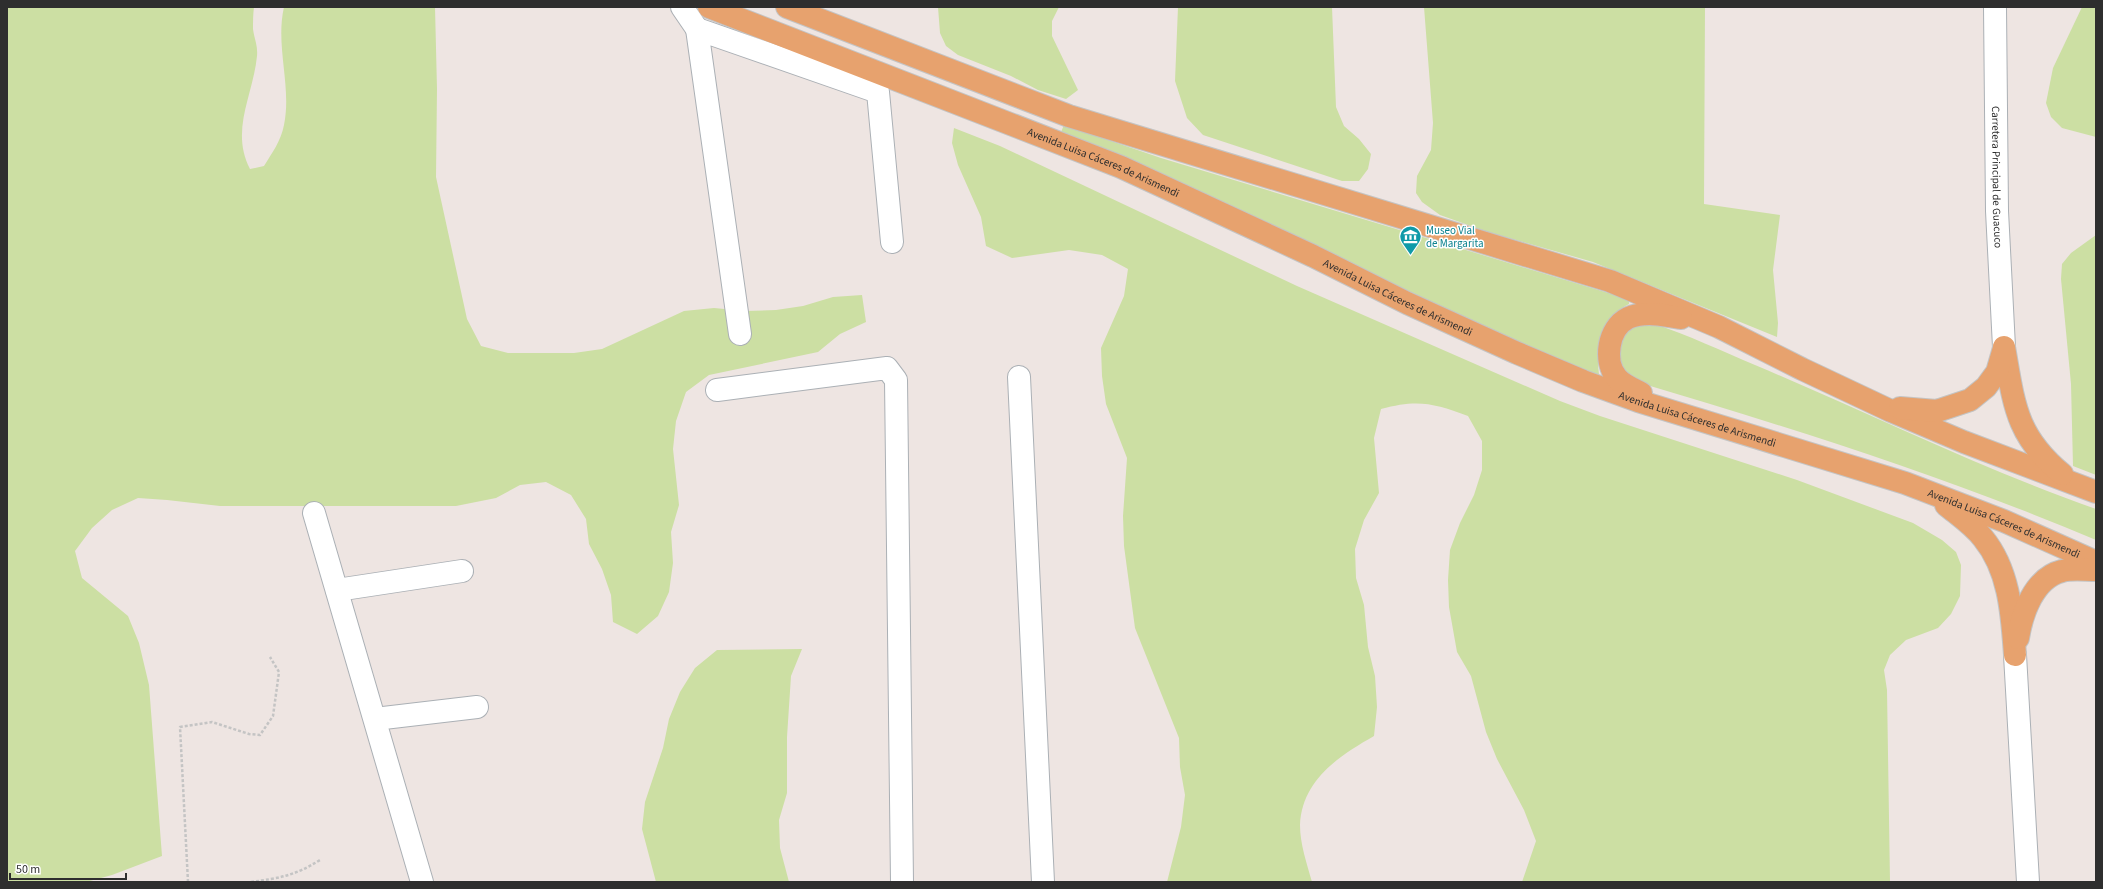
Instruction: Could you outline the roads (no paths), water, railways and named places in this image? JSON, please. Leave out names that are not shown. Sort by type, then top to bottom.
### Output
[{"type":"main road","name":"Avenida Luisa Cáceres de Arismendi","points":[[709,7],[1121,167],[1517,353],[1631,399],[1795,448],[1935,495],[2004,521],[2096,562]]},
{"type":"main road","points":[[786,7],[1069,116],[1610,281],[1719,327],[1880,406],[1964,442],[2096,492]]},
{"type":"main road","points":[[1693,418],[1630,388],[1618,378],[1610,367],[1610,341],[1617,328],[1628,318],[1644,315],[1662,314],[1719,327]]},
{"type":"main road","points":[[1880,406],[1937,411],[1970,400],[1986,387],[1997,372],[2004,347]]},
{"type":"main road","points":[[2004,347],[2015,406],[2022,425],[2032,445],[2045,461],[2071,483]]},
{"type":"main road","points":[[1935,495],[1983,537],[1996,557],[2004,576],[2008,596],[2015,655]]},
{"type":"main road","points":[[2015,655],[2020,624],[2037,588],[2049,577],[2062,571],[2096,570]]},
{"type":"street","points":[[682,7],[697,29],[740,334]]},
{"type":"street","name":"Carretera Principal de Guacuco","points":[[1995,7],[1997,211],[2004,347]]},
{"type":"street","points":[[697,29],[878,92],[892,242]]},
{"type":"street","points":[[717,390],[887,368],[896,380],[902,882]]},
{"type":"street","points":[[1019,377],[1043,882]]},
{"type":"street","points":[[314,513],[422,882]]},
{"type":"street","points":[[337,590],[462,572]]},
{"type":"street","points":[[2015,655],[2028,882]]},
{"type":"street","points":[[375,719],[477,706]]},
{"type":"place","name":"Museo Vial de Margarita","points":[[1410,256]]}]
